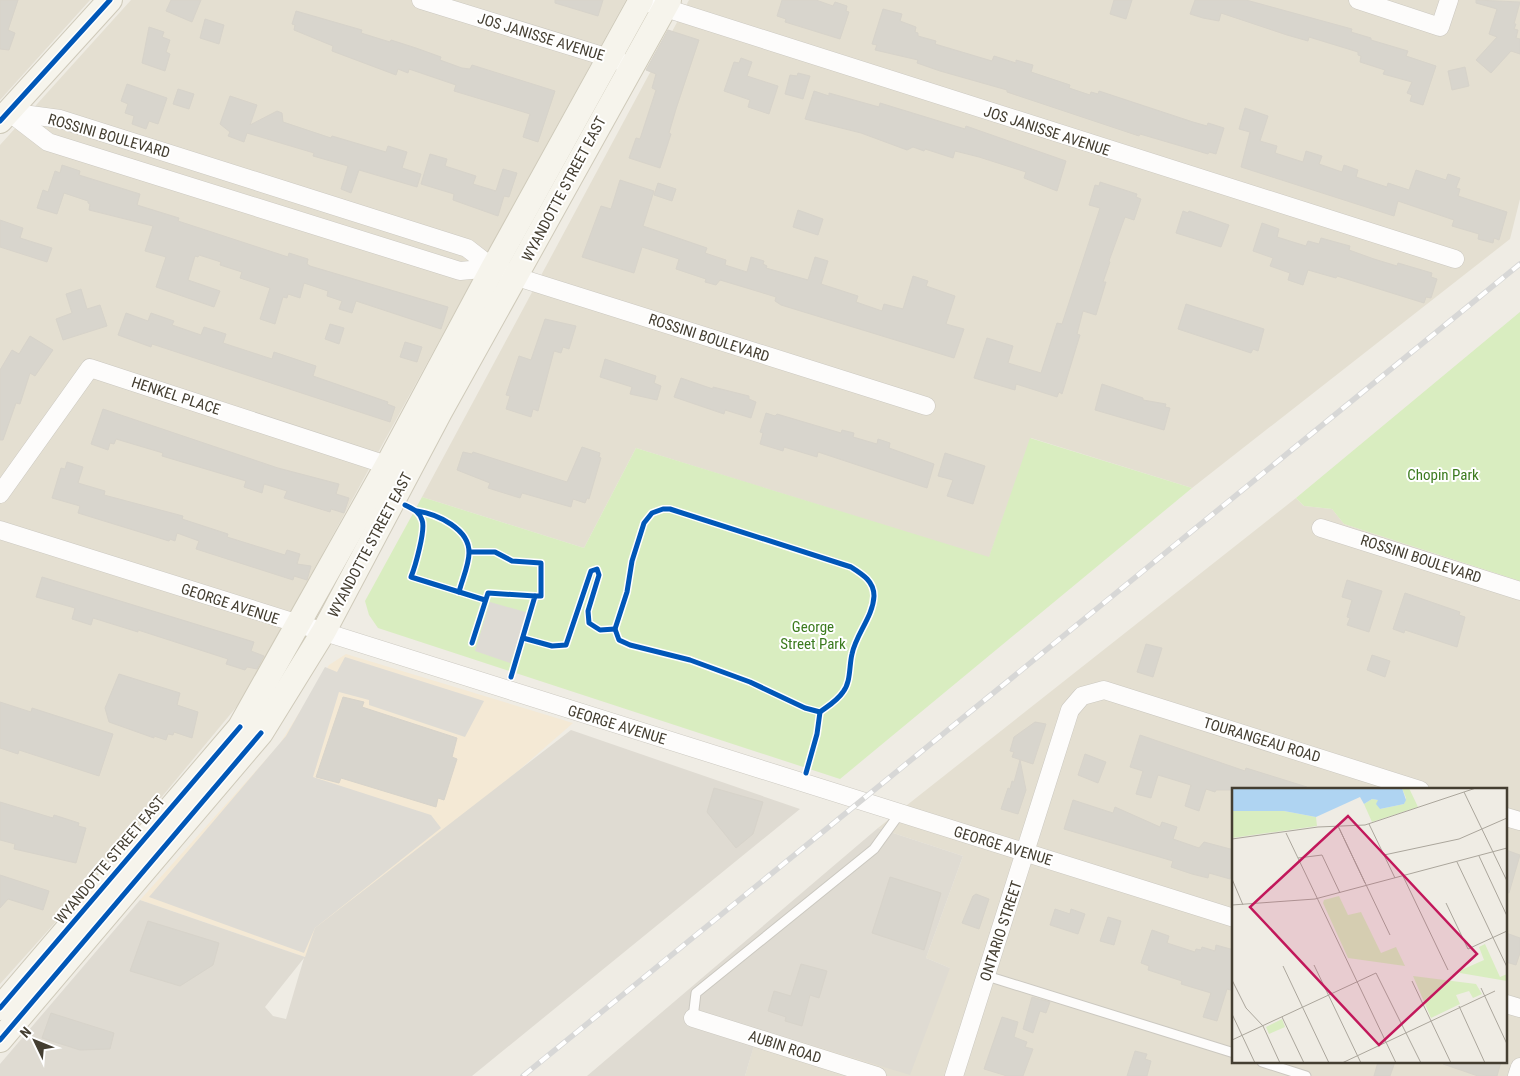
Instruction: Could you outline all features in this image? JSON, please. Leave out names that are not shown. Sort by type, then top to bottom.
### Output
[{"type":"main road","points":[[4,116],[110,0]]},
{"type":"main road","name":"WYANDOTTE STREET EAST","points":[[0,1040],[261,733],[324,631],[493,268],[640,0]]},
{"type":"main road","name":"WYANDOTTE STREET EAST","points":[[0,1008],[240,727],[298,626],[399,468],[517,277],[667,4]]},
{"type":"street","name":"JOS JANISSE AVENUE","points":[[640,0],[667,4],[1455,259]]},
{"type":"street","points":[[1358,0],[1440,27],[1449,0]]},
{"type":"street","name":"JOS JANISSE AVENUE","points":[[427,1],[632,65]]},
{"type":"street","name":"ROSSINI BOULEVARD","points":[[4,116],[60,119],[200,163],[467,248],[493,268],[517,277],[926,406]]},
{"type":"street","name":"ROSSINI BOULEVARD","points":[[4,116],[48,142],[460,271],[493,268]]},
{"type":"street","points":[[192,187],[200,163]]},
{"type":"street","points":[[328,229],[335,206]]},
{"type":"street","name":"HENKEL PLACE","points":[[0,494],[90,368],[399,468]]},
{"type":"street","name":"ROSSINI BOULEVARD","points":[[1322,528],[1520,591]]},
{"type":"street","name":"GEORGE AVENUE","points":[[0,530],[298,626],[324,631],[1232,917]]},
{"type":"street","name":"TOURANGEAU ROAD","points":[[1104,690],[1414,788]]},
{"type":"street","name":"ONTARIO STREET","points":[[954,1076],[1070,710],[1082,696],[1104,690]]},
{"type":"street","name":"AUBIN ROAD","points":[[693,1018],[877,1076]]},
{"type":"street","points":[[1517,1076],[1520,1068]]},
{"type":"lane","points":[[693,1018],[696,993],[874,849],[900,813]]},
{"type":"lane","points":[[986,976],[1232,1052]]},
{"type":"lane","points":[[1268,1064],[1306,1076]]},
{"type":"shaded area","points":[[0,0],[90,0],[0,100]]},
{"type":"shaded area","points":[[131,0],[626,0],[243,699],[87,887],[0,984],[0,145]]},
{"type":"shaded area","points":[[689,0],[1520,0],[1520,199],[1510,239],[1192,488],[1031,438],[989,558],[636,448],[584,548],[422,497]]},
{"type":"shaded area","points":[[1296,498],[1304,506],[1332,509],[1344,524],[1520,581],[1520,1076],[745,1076],[759,1028],[950,968],[926,958],[963,856],[878,828]]},
{"type":"shaded area","points":[[490,602],[529,613],[510,663],[475,651]]},
{"type":"shaded area","points":[[346,654],[573,723],[305,957],[140,900],[279,745],[329,665]]},
{"type":"shaded area","points":[[345,657],[484,701],[465,737],[369,705],[369,700],[339,692],[313,777],[431,815],[441,828],[315,928],[304,953],[149,897],[286,736],[325,667],[337,672]]},
{"type":"shaded area","points":[[571,730],[800,809],[472,1076],[0,1076],[0,1064],[140,900],[305,957],[315,928]],"holes":[[[304,958],[286,1019],[273,1016],[265,1007]]]},
{"type":"shaded area","points":[[878,828],[963,856],[926,958],[950,968],[910,1075],[759,1029],[745,1076],[587,1076]]},
{"type":"green space","name":"Chopin Park","points":[[1520,312],[1520,581],[1344,524],[1332,509],[1304,506],[1296,498]]},
{"type":"green space","name":"George Street Park","points":[[1030,438],[1192,488],[840,779],[378,628],[369,615],[365,601],[422,497],[584,548],[636,448],[989,557]]},
{"type":"building","points":[[0,0],[18,0],[8,30],[15,33],[9,50],[0,49]]},
{"type":"building","points":[[171,0],[201,0],[192,22],[166,11]]},
{"type":"building","points":[[555,0],[603,0],[598,16],[555,3]]},
{"type":"building","points":[[782,0],[816,0],[833,6],[835,2],[847,6],[846,11],[849,12],[840,39],[785,22],[786,19],[777,16]]},
{"type":"building","points":[[1114,0],[1132,0],[1126,19],[1110,14]]},
{"type":"building","points":[[1195,0],[1246,0],[1352,29],[1351,32],[1371,38],[1371,40],[1408,51],[1406,56],[1436,66],[1423,105],[1410,101],[1412,95],[1407,93],[1412,82],[1383,74],[1385,70],[1360,62],[1361,56],[1358,55],[1358,52],[1309,37],[1308,41],[1221,13],[1219,21],[1190,14]]},
{"type":"building","points":[[1476,0],[1520,2],[1514,29],[1518,30],[1516,38],[1520,39],[1520,54],[1511,51],[1491,73],[1476,60],[1497,37],[1489,34],[1497,9],[1476,3]]},
{"type":"building","points":[[883,9],[902,14],[900,21],[916,27],[915,32],[918,33],[918,36],[936,41],[935,44],[992,61],[994,56],[1016,63],[1016,60],[1033,65],[1031,72],[1070,85],[1069,88],[1090,95],[1091,92],[1098,94],[1099,91],[1193,122],[1207,126],[1208,123],[1224,128],[1216,154],[1209,152],[1208,154],[1140,134],[1139,136],[1007,92],[1007,90],[940,71],[917,63],[918,60],[875,50],[877,45],[872,44]]},
{"type":"building","points":[[296,11],[362,30],[361,33],[390,42],[391,40],[416,48],[441,57],[440,60],[462,68],[470,69],[472,65],[555,91],[538,142],[523,137],[530,114],[454,91],[456,85],[409,69],[408,73],[398,69],[396,75],[332,51],[333,46],[294,30],[295,25],[292,24]]},
{"type":"building","points":[[205,19],[224,25],[219,44],[200,38]]},
{"type":"building","points":[[149,27],[164,32],[162,37],[170,40],[166,52],[170,54],[165,71],[142,63]]},
{"type":"building","points":[[668,30],[699,40],[676,109],[669,133],[671,134],[660,168],[629,158],[636,138],[640,139],[656,90],[652,88],[656,74],[646,70]]},
{"type":"building","points":[[741,58],[752,62],[747,76],[778,86],[769,114],[748,107],[750,100],[724,91],[734,62],[739,63]]},
{"type":"building","points":[[1465,67],[1469,86],[1452,90],[1448,71]]},
{"type":"building","points":[[798,73],[810,76],[803,99],[785,94],[790,75],[797,76]]},
{"type":"building","points":[[127,84],[167,98],[158,124],[149,121],[146,129],[132,124],[134,116],[125,113],[128,104],[121,101]]},
{"type":"building","points":[[178,89],[194,94],[189,109],[173,104]]},
{"type":"building","points":[[814,91],[829,96],[829,93],[879,107],[880,103],[965,129],[966,126],[1066,161],[1057,191],[1024,178],[1026,172],[979,157],[955,151],[953,158],[925,149],[924,151],[913,147],[907,150],[861,133],[805,119]]},
{"type":"building","points":[[230,96],[257,105],[250,125],[277,111],[282,113],[283,122],[331,138],[332,136],[386,152],[388,146],[407,152],[402,168],[421,174],[417,187],[359,170],[351,193],[341,189],[348,166],[313,156],[314,153],[247,133],[244,142],[228,136],[230,132],[220,124]]},
{"type":"building","points":[[1245,108],[1268,116],[1260,141],[1277,146],[1275,153],[1303,162],[1306,151],[1322,156],[1319,164],[1342,172],[1344,165],[1358,170],[1356,177],[1387,187],[1388,183],[1409,190],[1416,170],[1446,180],[1448,174],[1460,178],[1456,188],[1460,189],[1458,196],[1507,212],[1499,240],[1494,238],[1493,243],[1478,239],[1479,234],[1452,226],[1454,220],[1398,201],[1394,216],[1241,167],[1250,132],[1239,129]]},
{"type":"building","points":[[430,154],[447,159],[445,166],[476,176],[473,184],[496,191],[503,169],[517,173],[509,197],[504,196],[498,216],[453,200],[454,194],[421,184]]},
{"type":"building","points":[[62,165],[80,171],[79,175],[140,194],[137,205],[179,218],[178,221],[288,257],[289,253],[308,259],[307,264],[310,266],[448,307],[441,329],[356,301],[352,313],[339,309],[342,301],[327,296],[328,291],[304,283],[300,298],[288,294],[287,298],[283,297],[275,324],[260,319],[270,288],[240,278],[242,272],[220,265],[221,262],[199,255],[198,257],[195,256],[188,280],[220,291],[214,307],[156,287],[166,257],[145,251],[153,226],[89,210],[90,204],[88,201],[64,193],[57,214],[37,208],[43,190],[48,192],[55,171],[60,173]]},
{"type":"building","points":[[620,180],[654,191],[643,226],[707,248],[705,253],[726,260],[725,265],[747,272],[751,257],[764,261],[763,264],[767,266],[766,268],[808,280],[815,257],[828,261],[821,284],[858,296],[856,302],[882,311],[884,304],[903,309],[913,276],[928,281],[926,286],[955,296],[946,324],[964,329],[954,358],[781,305],[775,301],[776,297],[750,289],[720,280],[716,285],[705,282],[706,279],[676,269],[679,259],[642,247],[634,273],[582,257],[601,206],[611,209]]},
{"type":"building","points":[[1100,182],[1137,194],[1136,197],[1141,199],[1134,220],[1125,217],[1109,261],[1103,282],[1106,282],[1096,315],[1083,311],[1077,334],[1080,335],[1062,394],[1059,392],[1057,397],[1016,384],[1015,390],[974,378],[987,338],[1013,346],[1008,363],[1041,373],[1057,323],[1062,324],[1100,208],[1089,205],[1095,185],[1099,186]]},
{"type":"building","points":[[658,183],[676,189],[672,201],[654,195]]},
{"type":"building","points":[[798,210],[823,219],[818,235],[793,227]]},
{"type":"building","points":[[1183,211],[1188,213],[1189,211],[1229,225],[1221,247],[1176,233]]},
{"type":"building","points":[[0,220],[23,228],[20,238],[52,248],[47,262],[0,247]]},
{"type":"building","points":[[1262,223],[1279,229],[1277,237],[1306,246],[1308,241],[1319,244],[1321,238],[1350,246],[1349,250],[1374,259],[1397,266],[1398,263],[1432,273],[1431,277],[1437,279],[1431,298],[1426,297],[1424,303],[1337,276],[1336,278],[1308,270],[1303,285],[1288,280],[1290,273],[1270,266],[1273,258],[1253,251]]},
{"type":"building","points":[[81,289],[87,309],[100,305],[107,326],[63,340],[56,319],[72,313],[66,294]]},
{"type":"building","points":[[1186,304],[1264,329],[1258,351],[1253,349],[1251,353],[1178,329]]},
{"type":"building","points":[[126,313],[148,321],[151,313],[174,321],[172,325],[201,335],[204,327],[226,334],[223,343],[272,359],[274,352],[316,366],[313,376],[388,402],[387,404],[395,407],[390,422],[152,344],[151,347],[118,335]]},
{"type":"building","points":[[545,319],[576,326],[569,349],[563,347],[561,353],[554,351],[538,411],[533,409],[531,417],[506,409],[510,396],[506,395],[519,356],[531,360]]},
{"type":"building","points":[[330,324],[344,328],[339,344],[325,339]]},
{"type":"building","points":[[30,336],[53,350],[35,376],[30,373],[20,404],[16,403],[3,440],[0,440],[0,370],[12,350],[19,354]]},
{"type":"building","points":[[405,342],[422,347],[417,362],[400,357]]},
{"type":"building","points":[[605,359],[656,376],[654,383],[661,386],[657,400],[630,394],[632,387],[600,377]]},
{"type":"building","points":[[681,378],[713,389],[713,387],[749,396],[749,399],[756,402],[751,418],[725,410],[724,414],[674,397]]},
{"type":"building","points":[[1102,384],[1143,398],[1143,400],[1166,404],[1165,407],[1170,408],[1164,430],[1095,410]]},
{"type":"building","points":[[103,409],[278,468],[339,484],[336,494],[349,498],[344,513],[331,509],[330,512],[284,498],[287,491],[264,484],[262,493],[244,487],[246,481],[162,456],[163,453],[116,439],[114,444],[110,443],[108,450],[91,444]]},
{"type":"building","points":[[766,413],[775,416],[777,414],[841,433],[842,430],[854,433],[853,437],[877,444],[878,439],[890,443],[889,448],[934,464],[927,488],[818,452],[817,457],[784,447],[783,451],[760,444],[763,433],[760,432]]},
{"type":"building","points":[[582,447],[600,453],[599,457],[601,458],[589,499],[587,498],[585,503],[573,499],[571,507],[522,493],[520,498],[488,488],[490,483],[457,470],[463,452],[472,454],[473,452],[567,482]]},
{"type":"building","points":[[945,453],[985,466],[973,504],[947,496],[953,480],[938,476]]},
{"type":"building","points":[[67,462],[83,467],[78,483],[105,491],[104,495],[183,516],[182,519],[228,534],[227,537],[285,555],[287,550],[300,554],[297,564],[311,566],[307,580],[294,576],[293,580],[196,549],[199,541],[177,533],[175,541],[170,539],[169,541],[78,513],[80,506],[52,498],[61,468],[65,469]]},
{"type":"building","points":[[42,577],[254,642],[251,651],[264,656],[257,669],[247,667],[245,670],[226,664],[228,659],[138,630],[138,632],[93,618],[91,625],[72,619],[75,608],[36,597]]},
{"type":"building","points":[[1347,580],[1382,591],[1369,632],[1347,625],[1350,618],[1347,617],[1352,600],[1342,597]]},
{"type":"building","points":[[1405,593],[1460,612],[1459,615],[1465,617],[1457,647],[1405,630],[1404,633],[1393,629]]},
{"type":"building","points":[[1146,644],[1162,648],[1153,677],[1137,672]]},
{"type":"building","points":[[1372,655],[1390,661],[1385,677],[1367,670]]},
{"type":"building","points":[[119,674],[180,693],[177,705],[198,712],[192,738],[174,732],[173,735],[168,734],[166,740],[154,736],[154,738],[109,722],[105,708]]},
{"type":"building","points":[[343,697],[364,702],[362,707],[457,738],[452,757],[457,759],[444,800],[438,798],[436,807],[341,778],[339,783],[316,777]]},
{"type":"building","points":[[0,702],[31,712],[32,708],[113,734],[99,776],[19,750],[18,754],[0,748]]},
{"type":"building","points":[[1035,722],[1046,724],[1033,764],[1012,757],[1014,752],[1010,751],[1014,737]]},
{"type":"building","points":[[1140,735],[1245,771],[1246,768],[1307,787],[1232,788],[1232,790],[1216,790],[1215,792],[1206,789],[1199,811],[1185,806],[1191,785],[1158,775],[1151,798],[1136,794],[1143,771],[1130,767]]},
{"type":"building","points":[[1085,754],[1106,762],[1098,783],[1078,775]]},
{"type":"building","points":[[1020,760],[1026,790],[1018,814],[1001,809],[1008,788],[1010,789],[1012,781],[1014,782]]},
{"type":"building","points":[[714,788],[763,802],[753,834],[736,848],[707,812]]},
{"type":"building","points":[[1073,800],[1113,813],[1115,807],[1160,827],[1162,822],[1177,827],[1173,839],[1199,848],[1204,842],[1232,849],[1232,872],[1230,879],[1209,873],[1208,878],[1192,874],[1171,867],[1173,861],[1064,829]]},
{"type":"building","points":[[0,802],[53,818],[54,815],[79,823],[78,826],[86,828],[76,863],[14,849],[15,844],[0,840]]},
{"type":"building","points":[[1508,851],[1520,855],[1508,893]]},
{"type":"building","points":[[0,875],[49,891],[43,910],[8,899],[0,908]]},
{"type":"building","points":[[890,877],[941,893],[924,950],[872,933]]},
{"type":"building","points":[[976,894],[989,899],[979,929],[962,923],[973,896]]},
{"type":"building","points":[[1055,909],[1070,914],[1071,909],[1085,914],[1078,934],[1050,925]]},
{"type":"building","points":[[1108,917],[1121,921],[1114,945],[1100,941]]},
{"type":"building","points":[[148,921],[219,943],[213,965],[180,986],[130,971]]},
{"type":"building","points":[[1152,930],[1169,936],[1167,943],[1195,952],[1196,949],[1201,950],[1202,947],[1215,951],[1216,945],[1232,949],[1232,990],[1227,989],[1217,1021],[1203,1017],[1211,993],[1181,984],[1182,981],[1148,970],[1149,966],[1141,963]]},
{"type":"building","points":[[1508,934],[1520,938],[1520,953],[1516,965],[1508,963]]},
{"type":"building","points":[[801,964],[827,971],[819,998],[810,995],[802,1026],[785,1021],[786,1017],[768,1011],[774,991],[791,996]]},
{"type":"building","points":[[1032,997],[1050,1002],[1046,1013],[1040,1011],[1033,1033],[1023,1029]]},
{"type":"building","points":[[51,1013],[114,1033],[110,1049],[80,1050],[42,1038]]},
{"type":"building","points":[[1002,1017],[1018,1022],[1014,1037],[1027,1042],[1025,1047],[1033,1049],[1023,1076],[1007,1076],[984,1069]]},
{"type":"building","points":[[1135,1051],[1147,1054],[1145,1059],[1151,1061],[1147,1076],[1127,1076]]},
{"type":"building","points":[[1377,1064],[1394,1064],[1390,1076],[1374,1076]]},
{"type":"building","points":[[1443,1064],[1500,1064],[1497,1076],[1478,1076]]},
{"type":"railway","points":[[523,1076],[1520,264]]},
{"type":"cycle path","points":[[0,121],[110,0]]},
{"type":"cycle path","points":[[405,505],[417,512],[421,517],[423,525],[420,548],[411,577],[485,600]]},
{"type":"cycle path","points":[[663,509],[670,509],[851,567],[867,578],[872,586],[873,604],[854,647],[846,688],[835,701],[820,712],[805,708],[750,682],[690,660],[630,645],[619,640],[615,629],[627,592],[632,561],[644,523],[652,513],[663,509]]},
{"type":"cycle path","points":[[417,511],[434,515],[451,524],[468,544],[469,558],[459,592]]},
{"type":"cycle path","points":[[470,552],[495,552],[512,561],[541,563],[541,596],[535,596]]},
{"type":"cycle path","points":[[523,638],[552,646],[566,645],[591,571],[597,569],[599,575],[588,611],[589,623],[600,630],[615,629]]},
{"type":"cycle path","points":[[472,643],[488,593],[535,596],[511,677]]},
{"type":"cycle path","points":[[806,773],[817,734],[820,712]]},
{"type":"cycle path","points":[[0,1008],[240,727]]},
{"type":"cycle path","points":[[0,1040],[261,733]]}]
